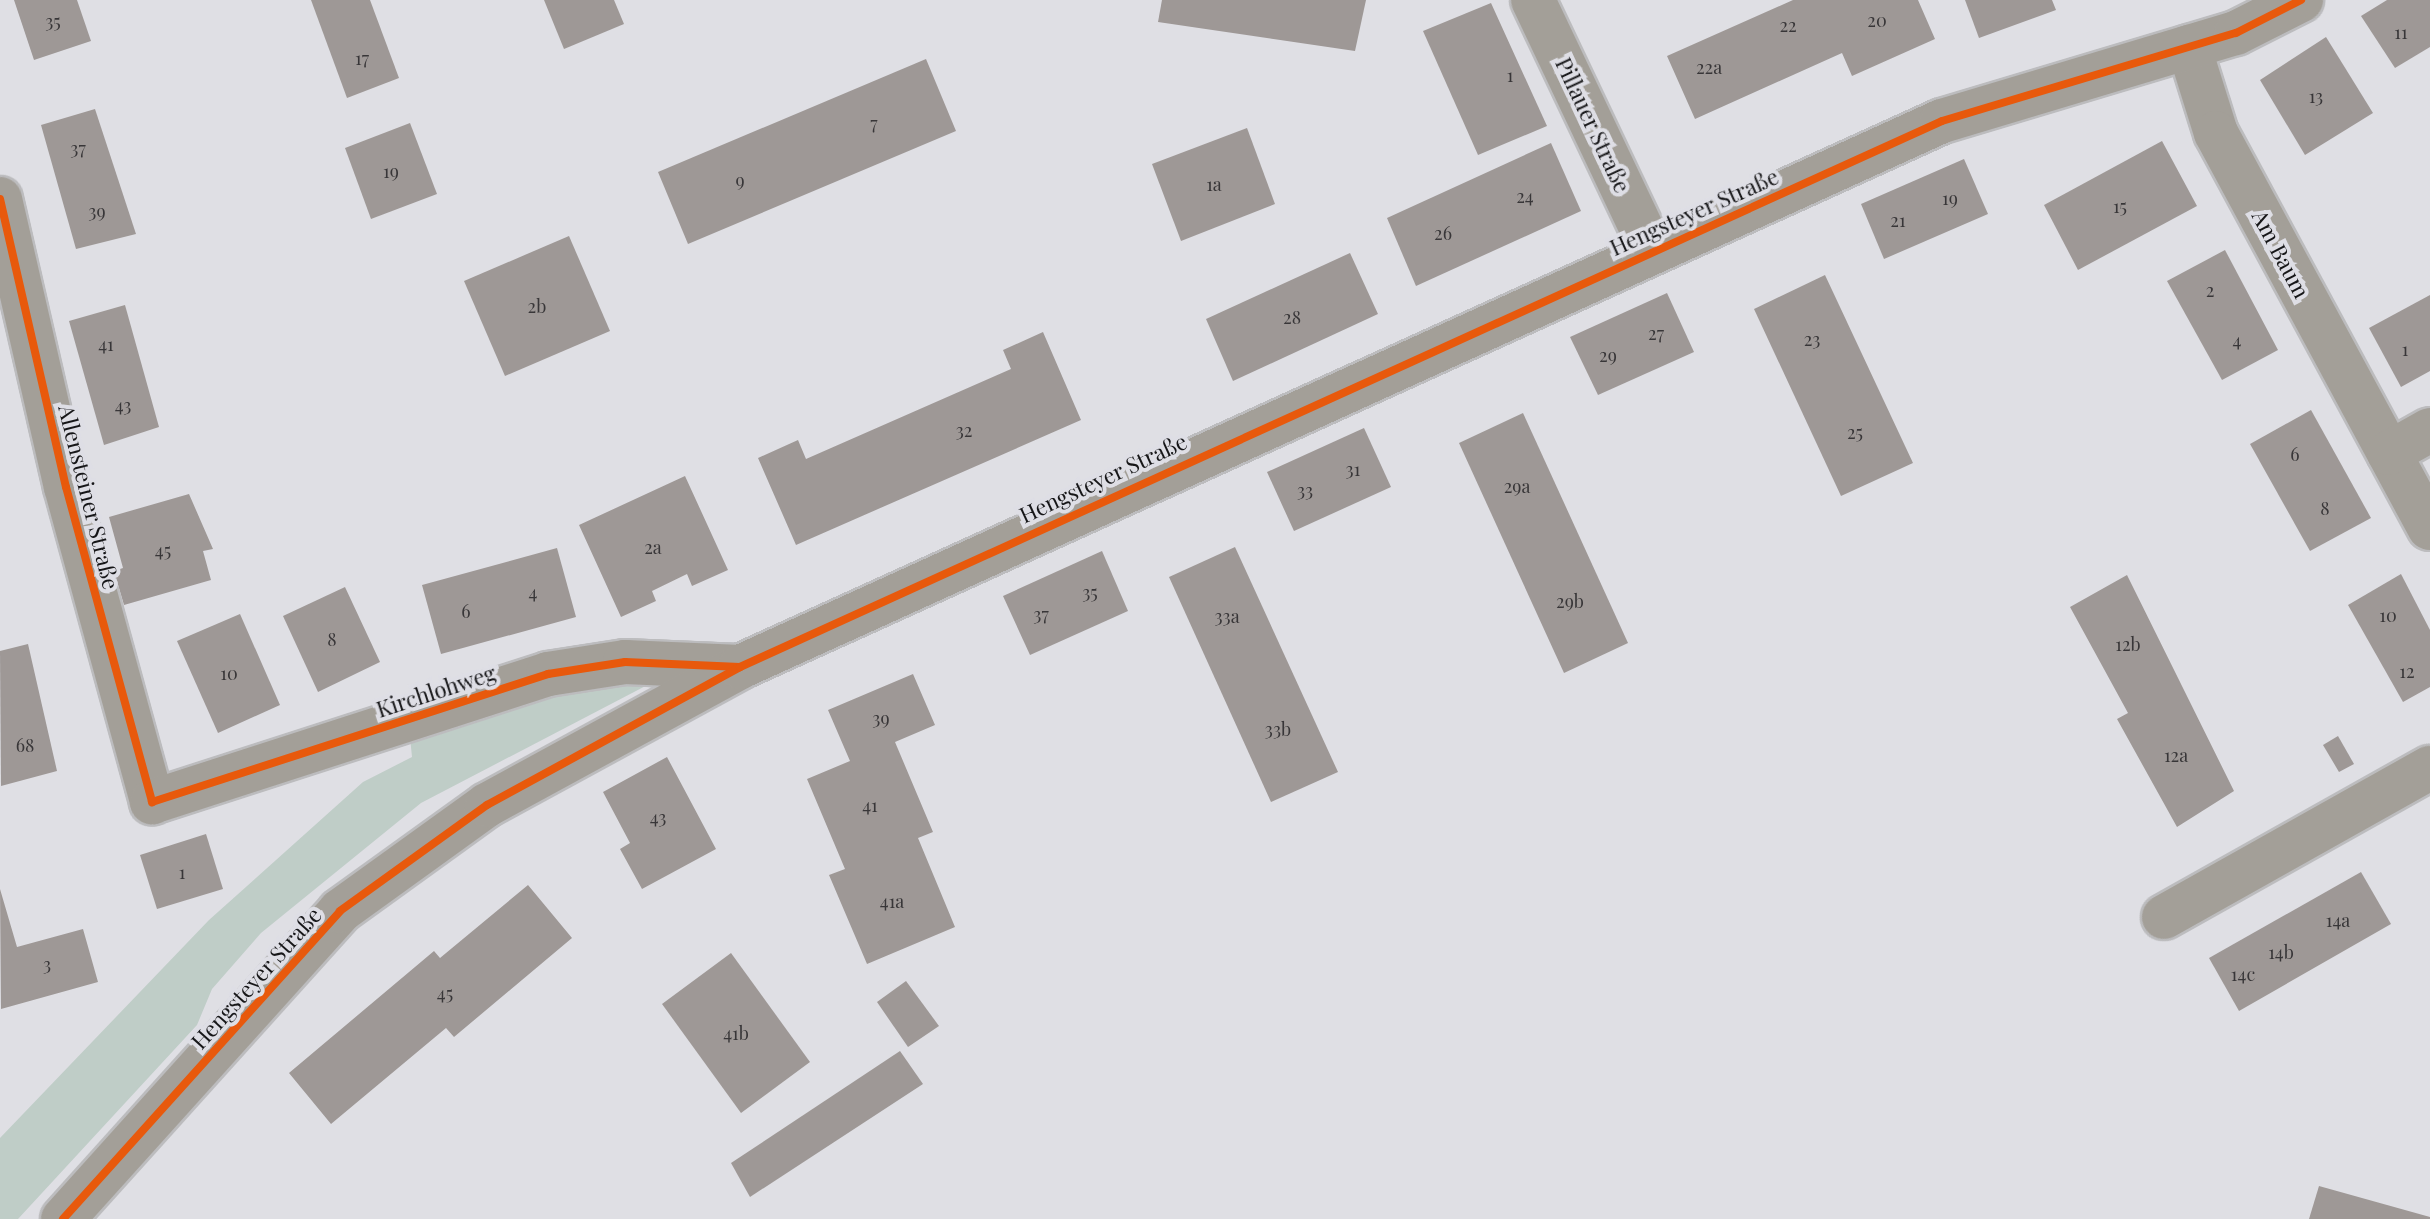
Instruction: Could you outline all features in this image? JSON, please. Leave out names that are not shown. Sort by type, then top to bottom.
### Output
[{"type":"street","name":"Pillauer Straße","points":[[1533,0],[1652,251]]},
{"type":"street","name":"Hengsteyer Straße","points":[[63,1219],[340,911],[487,805],[740,667],[1652,251],[1985,104],[2189,47],[2230,16],[2301,0]]},
{"type":"street","name":"Am Baum","points":[[2189,47],[2216,133],[2430,528]]},
{"type":"street","name":"Allensteiner Straße","points":[[0,199],[66,487],[152,802]]},
{"type":"street","points":[[2389,453],[2430,430]]},
{"type":"street","name":"Kirchlohweg","points":[[152,802],[548,674],[625,662],[740,667]]},
{"type":"street","points":[[2164,917],[2430,768]]},
{"type":"shaded area","points":[[657,680],[421,803],[261,933],[212,989],[197,1025],[18,1219],[0,1219],[0,1138],[209,920],[363,782],[412,757],[410,737],[537,695]]},
{"type":"building","points":[[14,0],[77,0],[91,41],[34,60]]},
{"type":"building","points":[[311,0],[370,0],[399,78],[347,98]]},
{"type":"building","points":[[544,0],[614,0],[624,24],[564,49]]},
{"type":"building","points":[[1162,0],[1366,0],[1355,51],[1158,22]]},
{"type":"building","points":[[1793,0],[1918,0],[1935,39],[1852,76],[1842,53],[1695,119],[1667,56]]},
{"type":"building","points":[[1965,0],[2052,0],[2056,10],[1979,38]]},
{"type":"building","points":[[2387,0],[2430,0],[2430,47],[2395,68],[2361,16]]},
{"type":"building","points":[[1491,3],[1547,126],[1478,155],[1423,31]]},
{"type":"building","points":[[2326,37],[2373,113],[2305,155],[2260,80]]},
{"type":"building","points":[[926,59],[956,131],[688,244],[658,172]]},
{"type":"building","points":[[95,109],[136,234],[76,249],[41,125]]},
{"type":"building","points":[[410,123],[437,194],[371,219],[345,148]]},
{"type":"building","points":[[1247,128],[1275,204],[1181,241],[1152,164]]},
{"type":"building","points":[[2162,141],[2197,206],[2078,270],[2044,205]]},
{"type":"building","points":[[1551,143],[1581,211],[1416,286],[1387,218]]},
{"type":"building","points":[[1964,159],[1988,214],[1884,259],[1861,204]]},
{"type":"building","points":[[569,236],[610,331],[505,376],[464,281]]},
{"type":"building","points":[[2225,250],[2278,350],[2222,380],[2167,281]]},
{"type":"building","points":[[1350,253],[1378,314],[1233,381],[1206,319]]},
{"type":"building","points":[[1825,275],[1913,463],[1841,496],[1754,309]]},
{"type":"building","points":[[1667,293],[1694,352],[1598,395],[1570,337]]},
{"type":"building","points":[[2430,295],[2430,371],[2401,387],[2369,328]]},
{"type":"building","points":[[125,305],[159,427],[104,445],[69,321]]},
{"type":"building","points":[[1043,332],[1081,420],[796,545],[758,458],[798,440],[806,459],[1011,369],[1003,350]]},
{"type":"building","points":[[2311,410],[2371,518],[2310,551],[2250,444]]},
{"type":"building","points":[[1523,413],[1628,643],[1564,673],[1459,443]]},
{"type":"building","points":[[1364,428],[1391,487],[1294,531],[1267,472]]},
{"type":"building","points":[[685,476],[728,570],[692,586],[687,574],[652,591],[656,601],[621,617],[579,525]]},
{"type":"building","points":[[189,494],[213,549],[203,551],[211,580],[124,605],[114,571],[123,568],[109,517]]},
{"type":"building","points":[[1235,547],[1338,772],[1271,802],[1169,577]]},
{"type":"building","points":[[557,548],[576,617],[441,654],[422,585]]},
{"type":"building","points":[[1102,551],[1128,611],[1030,655],[1003,596]]},
{"type":"building","points":[[2401,574],[2430,630],[2430,687],[2403,702],[2348,605]]},
{"type":"building","points":[[2127,575],[2234,791],[2177,827],[2117,719],[2128,713],[2070,607]]},
{"type":"building","points":[[345,587],[380,662],[318,692],[283,616]]},
{"type":"building","points":[[240,614],[280,705],[218,733],[177,641]]},
{"type":"building","points":[[28,644],[57,771],[1,786],[0,651]]},
{"type":"building","points":[[913,674],[935,725],[895,742],[933,832],[918,838],[955,927],[867,964],[829,875],[845,869],[807,779],[850,761],[828,710]]},
{"type":"building","points":[[2338,736],[2354,764],[2339,772],[2323,745]]},
{"type":"building","points":[[667,757],[716,849],[642,889],[620,849],[630,843],[603,792]]},
{"type":"building","points":[[206,834],[223,889],[157,909],[140,855]]},
{"type":"building","points":[[2361,872],[2391,924],[2239,1011],[2209,958]]},
{"type":"building","points":[[528,885],[572,938],[454,1037],[446,1028],[331,1124],[289,1073],[434,951],[440,958]]},
{"type":"building","points":[[0,889],[17,947],[83,929],[98,982],[1,1009]]},
{"type":"building","points":[[731,953],[810,1062],[741,1113],[662,1004]]},
{"type":"building","points":[[906,981],[939,1026],[908,1047],[877,1002]]},
{"type":"building","points":[[900,1051],[923,1084],[750,1197],[731,1163]]},
{"type":"building","points":[[2319,1186],[2430,1217],[2430,1219],[2309,1219]]},
{"type":"cycle path","points":[[63,1219],[340,911],[487,805],[740,667],[1942,121],[2236,33],[2301,0]]},
{"type":"cycle path","points":[[0,199],[66,487],[152,802],[548,674],[625,662],[740,667]]}]
